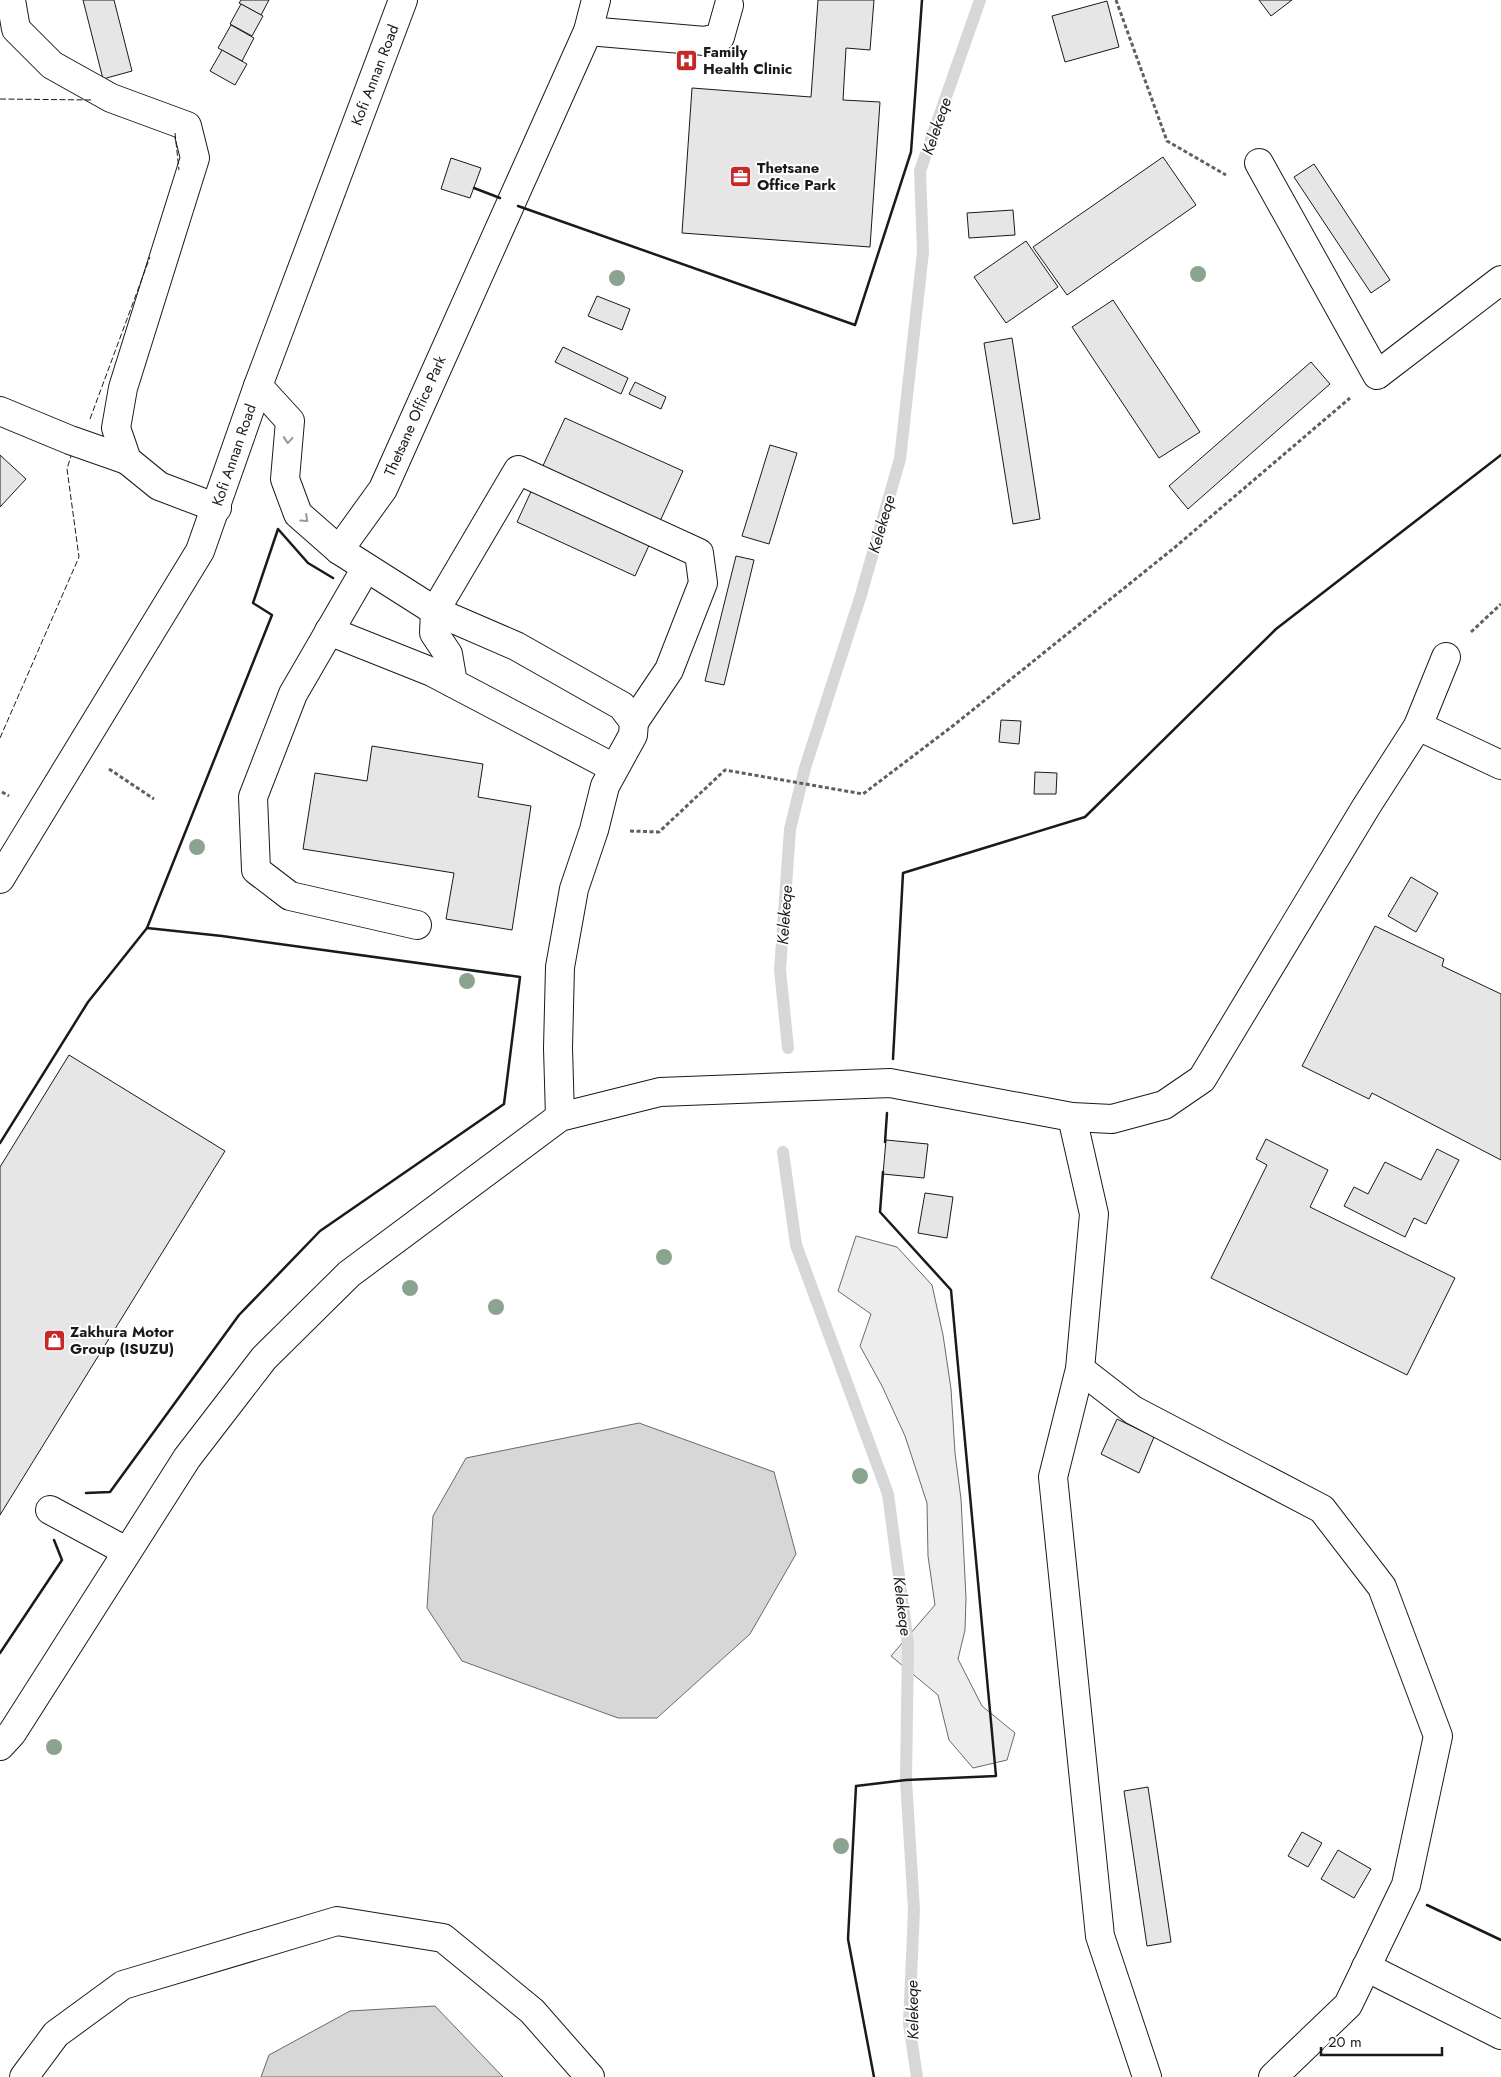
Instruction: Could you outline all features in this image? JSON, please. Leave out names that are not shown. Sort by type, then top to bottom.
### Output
[{"type":"street","points":[[11,0],[16,28],[52,65],[111,98],[186,126],[195,158],[123,388],[116,428],[127,460]]},
{"type":"street","name":"Kofi Annan Road","points":[[0,879],[200,551],[217,508],[258,386],[403,0]]},
{"type":"street","name":"Thetsane Office Park","points":[[339,550],[383,489],[588,31],[596,0]]},
{"type":"street","points":[[588,31],[705,41],[720,36],[729,5]]},
{"type":"street","points":[[1259,163],[1377,375],[1501,280]]},
{"type":"street","points":[[258,386],[290,421],[285,479],[298,514],[339,550],[435,611],[516,646],[622,706],[634,722]]},
{"type":"street","points":[[0,411],[70,440],[127,460],[159,486],[217,508]]},
{"type":"street","points":[[453,684],[448,654],[434,632],[435,611],[518,470],[699,553],[703,583],[669,670],[634,722],[633,735],[605,786],[594,830],[574,889],[560,966],[558,1048],[560,1117]]},
{"type":"street","points":[[366,568],[292,694],[253,797],[256,870],[290,896],[417,925]]},
{"type":"street","points":[[329,631],[432,672],[614,768]]},
{"type":"street","points":[[0,1746],[12,1733],[126,1551],[187,1458],[264,1358],[349,1274],[560,1117],[660,1092],[890,1083],[1072,1117],[1112,1119],[1164,1105],[1202,1079],[1366,807],[1418,726],[1446,657]]},
{"type":"street","points":[[1418,726],[1501,766]]},
{"type":"street","points":[[1072,1117],[1094,1214],[1080,1369],[1054,1477],[1055,1496],[1100,1936],[1147,2077]]},
{"type":"street","points":[[1080,1369],[1134,1410],[1322,1508],[1382,1587],[1438,1736],[1406,1885],[1348,2005],[1273,2077]]},
{"type":"street","points":[[50,1510],[126,1551]]},
{"type":"street","points":[[24,2077],[56,2034],[123,1985],[337,1921],[443,1938],[532,2011],[590,2077]]},
{"type":"street","points":[[1366,1967],[1501,2035]]},
{"type":"path","points":[[1116,0],[1167,141],[1225,176],[1259,163]]},
{"type":"path","points":[[594,830],[659,832],[724,770],[863,794],[954,725],[1174,548],[1377,375]]},
{"type":"path","points":[[1446,657],[1501,604]]},
{"type":"path","points":[[78,751],[126,779],[154,799]]},
{"type":"shaded area","points":[[856,1236],[897,1247],[932,1285],[943,1335],[951,1389],[955,1453],[961,1499],[966,1598],[965,1630],[958,1659],[982,1706],[1015,1733],[1007,1760],[973,1768],[949,1740],[938,1695],[891,1656],[935,1605],[928,1556],[927,1503],[905,1436],[882,1386],[860,1346],[871,1314],[838,1291]]},
{"type":"shaded area","points":[[639,1423],[774,1472],[796,1554],[750,1634],[657,1718],[618,1718],[462,1661],[427,1608],[433,1516],[466,1458]]},
{"type":"shaded area","points":[[435,2006],[503,2077],[261,2077],[269,2055],[350,2011]]},
{"type":"building","points":[[83,0],[114,0],[132,71],[103,79]]},
{"type":"building","points":[[241,0],[269,0],[261,15],[239,3]]},
{"type":"building","points":[[818,0],[874,0],[870,50],[846,48],[843,100],[880,102],[870,247],[682,233],[692,88],[811,97]]},
{"type":"building","points":[[1259,0],[1292,0],[1271,16]]},
{"type":"building","points":[[1107,1],[1119,47],[1065,62],[1052,16]]},
{"type":"building","points":[[241,4],[263,16],[252,36],[230,24]]},
{"type":"building","points":[[231,25],[254,38],[242,61],[218,48]]},
{"type":"building","points":[[222,50],[247,64],[235,85],[210,71]]},
{"type":"building","points":[[1163,157],[1196,205],[1067,295],[1033,247]]},
{"type":"building","points":[[451,158],[481,168],[470,198],[441,189]]},
{"type":"building","points":[[1314,164],[1390,280],[1371,293],[1294,177]]},
{"type":"building","points":[[1013,210],[1015,235],[969,238],[967,213]]},
{"type":"building","points":[[1026,241],[1058,287],[1006,323],[974,277]]},
{"type":"building","points":[[597,296],[630,309],[622,330],[588,316]]},
{"type":"building","points":[[1113,300],[1200,432],[1159,458],[1072,327]]},
{"type":"building","points":[[1012,338],[1040,519],[1013,524],[984,343]]},
{"type":"building","points":[[563,347],[628,378],[621,394],[555,362]]},
{"type":"building","points":[[1311,362],[1330,384],[1188,509],[1169,486]]},
{"type":"building","points":[[635,382],[666,397],[661,409],[629,394]]},
{"type":"building","points":[[565,418],[683,471],[635,576],[517,522]]},
{"type":"building","points":[[770,445],[797,453],[769,544],[742,536]]},
{"type":"building","points":[[0,455],[26,479],[0,507]]},
{"type":"building","points":[[736,556],[754,560],[724,685],[705,681]]},
{"type":"building","points":[[1001,720],[1021,721],[1019,744],[999,742]]},
{"type":"building","points":[[372,746],[483,764],[478,797],[531,806],[512,930],[446,919],[454,873],[303,849],[315,773],[367,781]]},
{"type":"building","points":[[1035,772],[1057,773],[1056,794],[1034,794]]},
{"type":"building","points":[[1411,877],[1438,893],[1416,932],[1388,916]]},
{"type":"building","points":[[1375,926],[1444,959],[1442,966],[1501,994],[1501,1160],[1372,1093],[1369,1099],[1302,1066]]},
{"type":"building","name":"Zakhura Motor Group (ISUZU)","points":[[69,1055],[225,1151],[0,1515],[0,1167]]},
{"type":"building","points":[[1266,1139],[1328,1170],[1310,1207],[1455,1278],[1407,1375],[1211,1278],[1267,1165],[1256,1159]]},
{"type":"building","points":[[886,1140],[928,1144],[924,1178],[883,1174]]},
{"type":"building","points":[[1437,1149],[1459,1160],[1426,1224],[1414,1218],[1405,1237],[1344,1206],[1354,1187],[1368,1194],[1385,1162],[1421,1180]]},
{"type":"building","points":[[925,1193],[953,1197],[947,1238],[918,1233]]},
{"type":"building","points":[[1117,1419],[1154,1437],[1139,1473],[1101,1454]]},
{"type":"building","points":[[1148,1787],[1171,1942],[1147,1946],[1124,1791]]},
{"type":"building","points":[[1302,1832],[1322,1843],[1308,1867],[1288,1856]]},
{"type":"building","points":[[1338,1850],[1371,1869],[1354,1898],[1321,1879]]},
{"type":"waterway","name":"Kelekeqe","points":[[788,1048],[780,970],[790,829],[805,768],[860,598],[900,459],[923,252],[920,171],[980,0]]},
{"type":"waterway","name":"Kelekeqe","points":[[783,1152],[796,1245],[888,1494],[908,1644],[906,1780],[914,1910],[909,2024],[917,2077]]},
{"type":"fence","points":[[0,99],[92,100]]},
{"type":"fence","points":[[175,133],[179,170]]},
{"type":"fence","points":[[90,419],[150,257]]},
{"type":"fence","points":[[0,738],[79,557],[67,469],[71,456]]},
{"type":"wall","points":[[518,206],[855,325],[911,152],[922,0]]},
{"type":"wall","points":[[474,188],[500,198]]},
{"type":"wall","points":[[893,1059],[903,873],[1085,817],[1276,629],[1501,455]]},
{"type":"wall","points":[[147,928],[272,615],[253,603],[278,529],[308,563],[333,578]]},
{"type":"wall","points":[[0,1143],[88,1002],[147,928],[222,936],[520,977],[504,1104],[320,1231],[239,1315],[110,1492],[86,1493]]},
{"type":"wall","points":[[885,1142],[887,1113]]},
{"type":"wall","points":[[874,2077],[848,1939],[856,1786],[906,1780],[996,1776],[951,1290],[880,1212],[883,1172]]},
{"type":"wall","points":[[0,1653],[62,1560],[54,1540]]},
{"type":"wall","points":[[1427,1905],[1501,1940]]},
{"type":"place","name":"Family Health Clinic","points":[[687,61]]},
{"type":"place","name":"Thetsane Office Park","points":[[741,177]]},
{"type":"place","name":"Zakhura Motor Group (ISUZU)","points":[[54,1341]]}]
